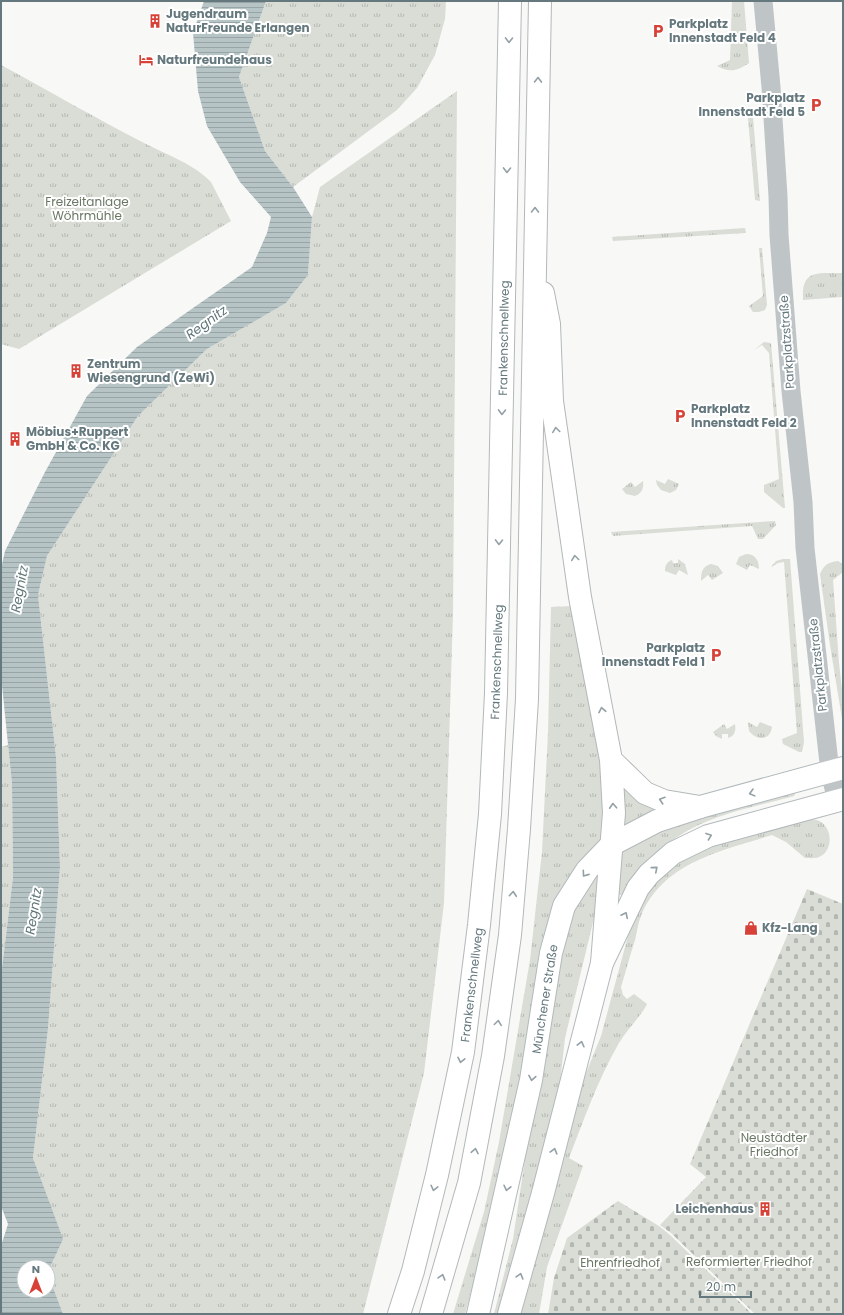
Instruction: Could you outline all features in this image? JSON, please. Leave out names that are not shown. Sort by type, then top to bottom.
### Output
[{"type":"main road","name":"Frankenschnellweg","points":[[398,1314],[413,1271],[437,1175],[463,1052],[479,925],[490,814],[496,686],[510,1]]},
{"type":"main road","points":[[431,1314],[469,1183],[493,1056],[510,935],[519,829],[527,699],[534,249],[540,1]]},
{"type":"main road","points":[[509,1314],[543,1193],[602,963],[614,814],[611,760],[580,597],[552,401],[549,324],[534,249]]},
{"type":"main road","points":[[611,760],[645,793],[664,801],[700,807]]},
{"type":"main road","name":"Münchener Straße","points":[[478,1314],[531,1080],[551,953],[564,906],[587,870],[611,845],[656,821],[700,807],[836,770]]},
{"type":"main road","points":[[602,963],[638,888],[649,874],[673,853],[708,836],[840,800]]},
{"type":"street","name":"Parkplatzstraße","points":[[764,1],[771,87],[779,235],[790,391],[803,502],[806,563],[840,800]]},
{"type":"green space","points":[[266,1],[446,1],[445,19],[435,55],[417,88],[397,110],[293,187],[265,151],[239,77]]},
{"type":"green space","points":[[732,1],[744,1],[749,63],[741,68],[726,70],[717,66],[730,60]]},
{"type":"green space","name":"Freizeitanlage Wöhrmühle","points":[[1,65],[109,125],[197,170],[211,182],[231,221],[19,349],[1,344]]},
{"type":"green space","points":[[457,91],[453,614],[444,903],[424,1073],[363,1314],[63,1314],[56,1295],[56,1259],[54,1259],[62,1239],[33,1158],[48,1029],[60,867],[56,757],[38,595],[47,556],[138,416],[207,349],[286,303],[308,275],[312,217],[320,187]]},
{"type":"green space","points":[[753,117],[760,201],[755,200],[748,118]]},
{"type":"green space","points":[[745,228],[746,233],[613,241],[612,237]]},
{"type":"green space","points":[[759,248],[762,248],[767,305],[765,310],[753,312],[749,306],[763,296]]},
{"type":"green space","points":[[843,273],[843,299],[842,297],[803,300],[803,290],[805,282],[808,278],[819,274]]},
{"type":"green space","points":[[764,342],[771,343],[785,508],[783,508],[764,492],[764,485],[779,479],[769,353],[762,345],[754,350]]},
{"type":"green space","points":[[668,479],[679,484],[676,490],[670,493],[661,490],[657,485],[656,480],[665,484]]},
{"type":"green space","points":[[643,481],[642,490],[635,496],[626,494],[622,489],[631,482],[635,487]]},
{"type":"green space","points":[[775,521],[776,525],[763,539],[758,539],[752,526],[613,536],[611,532]]},
{"type":"green space","points":[[746,554],[752,555],[756,558],[759,569],[750,565],[747,570],[736,564],[739,557]]},
{"type":"green space","points":[[678,559],[685,564],[688,575],[679,570],[676,575],[665,571],[668,563],[672,560],[673,563],[678,563]]},
{"type":"green space","points":[[790,559],[804,742],[802,752],[783,744],[782,739],[797,733],[784,562],[778,563],[771,567],[776,561]]},
{"type":"green space","points":[[838,561],[843,564],[843,572],[833,580],[843,699],[843,725],[820,574],[827,564]]},
{"type":"green space","points":[[711,564],[718,566],[723,573],[712,580],[708,575],[701,581],[703,570],[706,566]]},
{"type":"green space","points":[[573,606],[599,750],[603,789],[605,840],[590,853],[529,1034],[512,1124],[491,1218],[465,1314],[453,1314],[484,1212],[499,1142],[530,960],[542,852],[548,732],[551,607]]},
{"type":"green space","points":[[748,722],[757,727],[760,722],[772,727],[771,732],[763,738],[756,737],[749,731]]},
{"type":"green space","points":[[724,724],[727,729],[735,724],[735,731],[732,736],[728,738],[728,734],[722,734],[722,739],[716,736],[713,732]]},
{"type":"green space","points":[[8,745],[12,784],[13,877],[1,977],[1,747]]},
{"type":"green space","points":[[625,789],[662,808],[624,826]]},
{"type":"green space","points":[[794,791],[794,796],[727,814],[694,827],[679,836],[660,851],[623,894],[620,895],[618,893],[622,850],[675,824]]},
{"type":"green space","points":[[805,819],[813,819],[821,822],[825,825],[829,834],[830,839],[828,849],[819,857],[805,858],[786,842],[772,835],[714,853],[696,861],[679,871],[664,883],[651,898],[641,916],[621,987],[623,995],[627,999],[634,994],[647,1004],[622,1038],[611,1057],[592,1099],[569,1158],[583,1166],[547,1267],[539,1314],[519,1314],[578,1093],[601,1036],[631,925],[644,896],[668,869],[685,858],[711,846]]},
{"type":"green space","points":[[596,875],[599,875],[595,914],[565,1038],[559,1091],[499,1314],[494,1314],[513,1239],[528,1139],[557,969],[575,905]]},
{"type":"green space","name":"Neustädter Friedhof","points":[[807,889],[843,904],[843,1314],[755,1314],[671,1233],[660,1225],[706,1177],[690,1164]]},
{"type":"green space","name":"Ehrenfriedhof","points":[[618,1201],[659,1226],[670,1235],[752,1314],[548,1314],[554,1278],[567,1238]]},
{"type":"water","name":"Regnitz","points":[[204,1],[266,1],[239,77],[265,151],[293,187],[312,217],[308,275],[286,303],[207,349],[138,416],[47,556],[38,595],[56,757],[60,867],[48,1029],[33,1158],[63,1239],[54,1259],[16,1259],[16,1299],[56,1299],[56,1295],[63,1314],[1,1314],[1,1246],[8,1224],[1,1206],[1,977],[13,877],[12,784],[1,675],[1,569],[5,551],[45,472],[87,396],[137,347],[252,267],[267,233],[271,217],[240,182],[207,126],[198,91],[193,33]]},
{"type":"place","name":"Jugendraum NaturFreunde Erlangen","points":[[155,21]]},
{"type":"place","name":"Parkplatz Innenstadt Feld 4","points":[[658,31]]},
{"type":"place","name":"Naturfreundehaus","points":[[146,60]]},
{"type":"place","name":"Parkplatz Innenstadt Feld 5","points":[[816,105]]},
{"type":"place","name":"Zentrum Wiesengrund (ZeWi)","points":[[76,371]]},
{"type":"place","name":"Parkplatz Innenstadt Feld 2","points":[[680,416]]},
{"type":"place","name":"Möbius+Ruppert GmbH & Co. KG","points":[[15,439]]},
{"type":"place","name":"Parkplatz Innenstadt Feld 1","points":[[716,655]]},
{"type":"place","name":"Kfz-Lang","points":[[751,928]]},
{"type":"place","name":"Leichenhaus","points":[[765,1209]]},
{"type":"park label","name":"Reformierter Friedhof","points":[[749,1262]]}]
